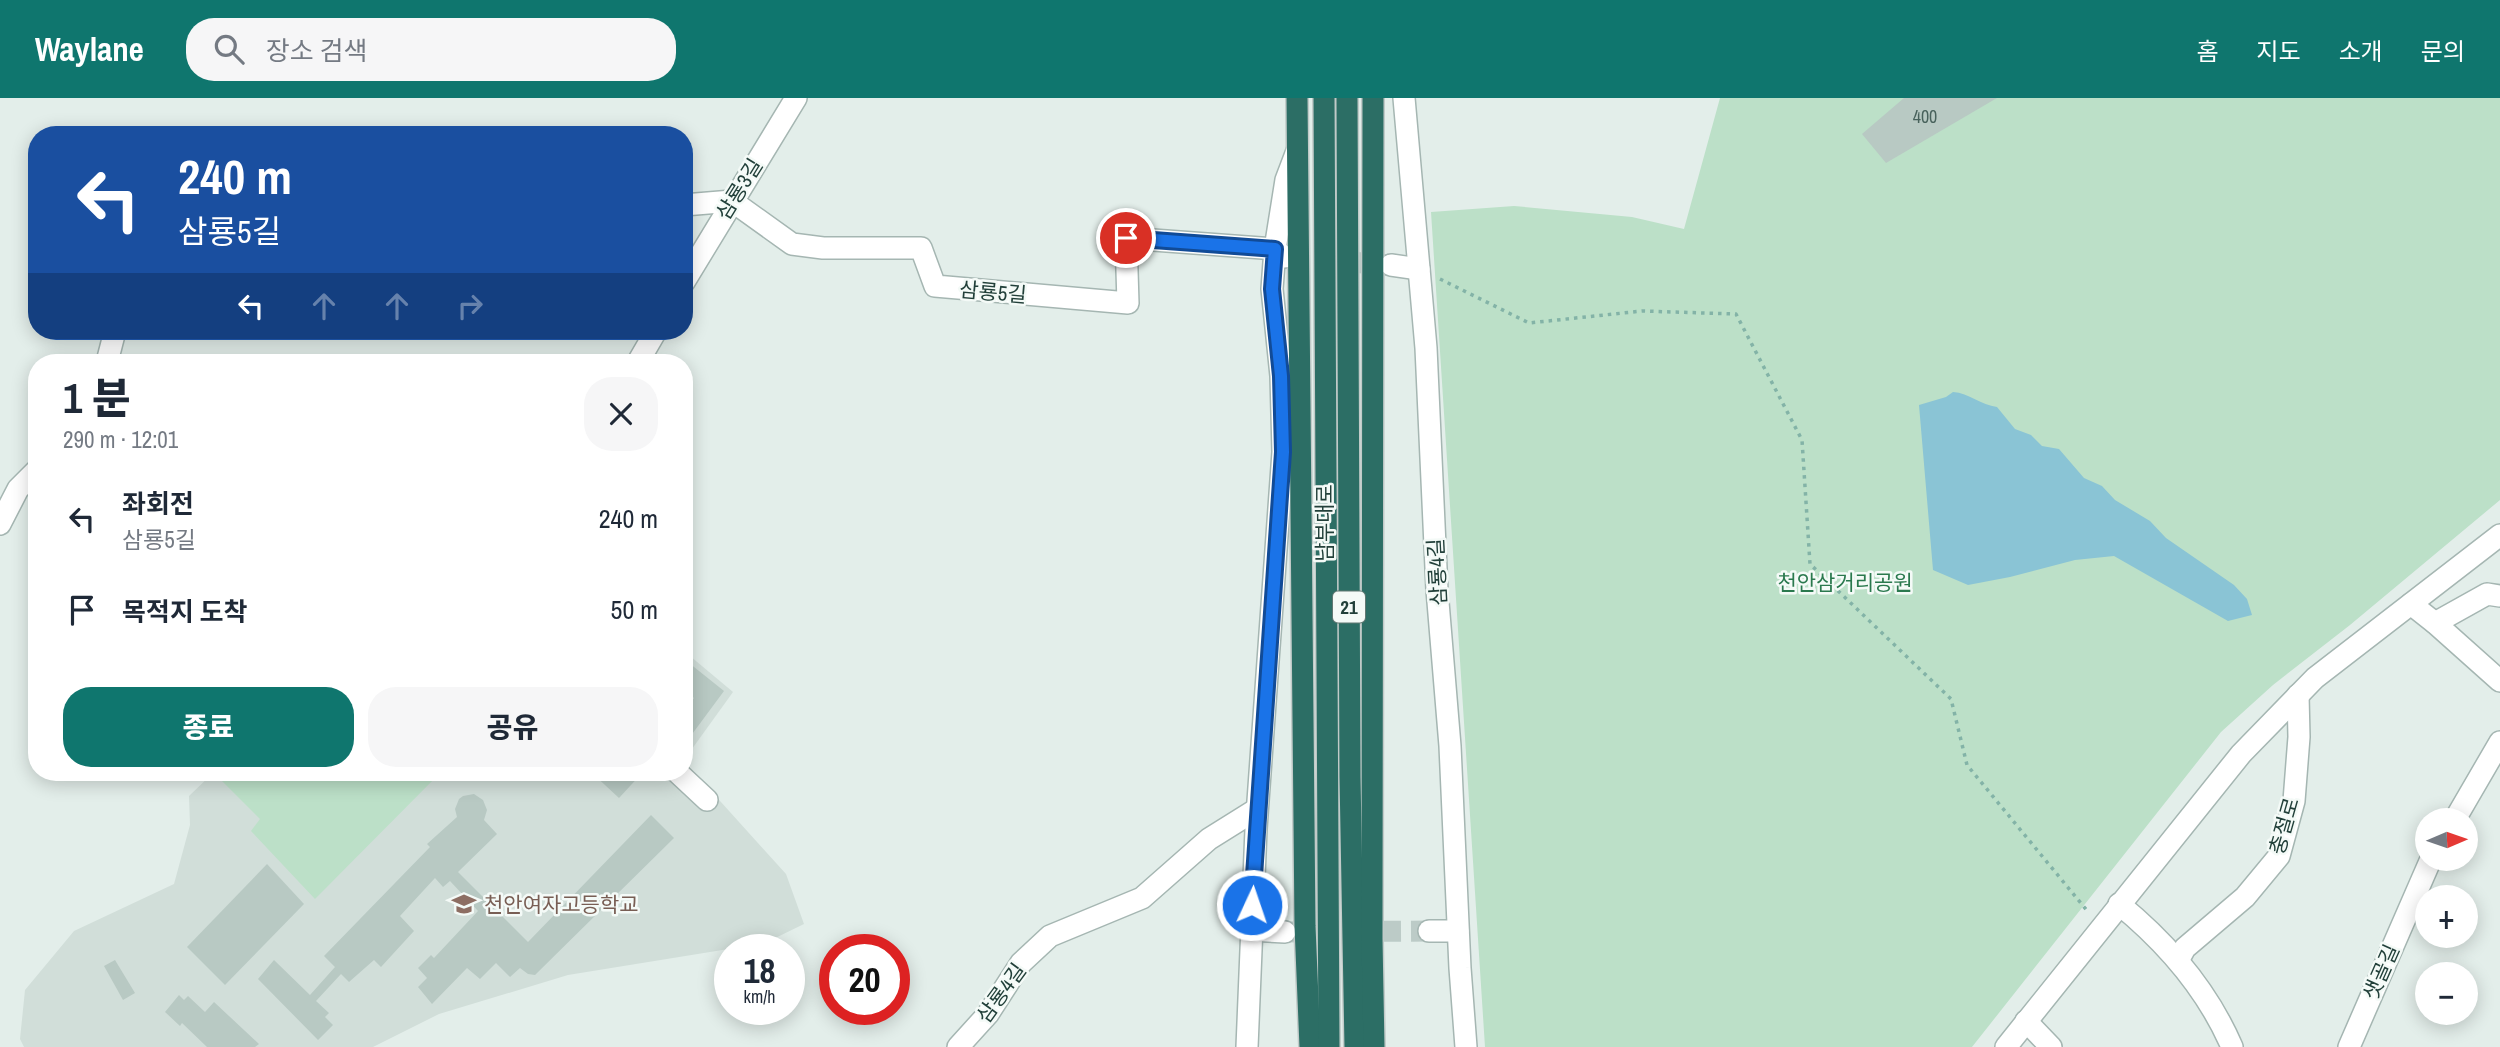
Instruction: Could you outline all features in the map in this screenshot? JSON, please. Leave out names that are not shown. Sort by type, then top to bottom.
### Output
[{"type":"highway","points":[[1287,98],[1299,145]]},
{"type":"highway","points":[[1297,98],[1305,926],[1310,1047]]},
{"type":"highway","name":"남부대로","points":[[1324,98],[1329,1047]]},
{"type":"highway","name":"남부대로","points":[[1347,98],[1350,777],[1355,1047]]},
{"type":"highway","points":[[1373,98],[1371,939],[1374,1047]]},
{"type":"highway","points":[[1372,144],[1385,98]]},
{"type":"street","name":"삼룡3길","points":[[693,267],[796,98]]},
{"type":"street","name":"삼룡4길","points":[[1404,98],[1426,348],[1437,590],[1450,746],[1466,1047]]},
{"type":"street","points":[[1247,1047],[1257,808],[1283,452],[1281,376],[1272,289],[1279,253],[1286,180],[1299,145]]},
{"type":"street","points":[[693,204],[732,201]]},
{"type":"street","name":"삼룡5길","points":[[732,201],[792,244],[921,248],[936,286],[1004,293],[1128,303],[1126,238],[1279,253]]},
{"type":"street","points":[[1391,265],[1419,269]]},
{"type":"street","points":[[0,524],[18,489],[28,479]]},
{"type":"street","points":[[2006,1047],[2241,754],[2315,678],[2500,535]]},
{"type":"street","points":[[2435,623],[2487,594],[2500,596]]},
{"type":"street","points":[[2411,604],[2500,681]]},
{"type":"street","name":"충절로","points":[[2179,959],[2185,948],[2245,897],[2278,856],[2294,801],[2299,737],[2298,695]]},
{"type":"street","points":[[2462,808],[2500,742]]},
{"type":"street","points":[[687,781],[707,800]]},
{"type":"street","name":"삼룡4길","points":[[958,1047],[988,1014],[1021,963],[1050,936],[1142,898],[1209,839],[1257,808]]},
{"type":"street","name":"샛골길","points":[[2349,1047],[2425,872]]},
{"type":"street","points":[[2119,904],[2152,931],[2179,959],[2221,1021],[2232,1047]]},
{"type":"street","points":[[1250,930],[1285,932]]},
{"type":"street","points":[[1429,931],[1458,931]]},
{"type":"street","points":[[2026,1021],[2051,1047]]},
{"type":"path","points":[[1419,269],[1529,323],[1642,311],[1736,314],[1802,440],[1810,564],[1951,699],[1967,765],[2101,927]]},
{"type":"shaded area","points":[[693,659],[733,692],[693,748]]},
{"type":"shaded area","name":"천안여자고등학교","points":[[693,771],[786,874],[804,924],[783,934],[714,934],[714,951],[568,975],[439,1014],[373,1047],[24,1047],[20,1039],[25,990],[74,931],[174,884],[190,825],[189,796],[205,781],[693,781]]},
{"type":"green space","name":"천안삼거리공원","points":[[1720,98],[2500,98],[2500,500],[2350,625],[2273,685],[2221,732],[1972,1047],[1485,1047],[1431,212],[1514,206],[1632,217],[1684,229]]},
{"type":"green space","points":[[222,781],[432,781],[315,899],[251,831],[260,819]]},
{"type":"water","points":[[1953,392],[1997,407],[2015,429],[2031,435],[2042,446],[2059,449],[2084,478],[2102,486],[2115,500],[2150,521],[2166,538],[2234,585],[2247,599],[2252,615],[2228,621],[2114,556],[2075,560],[1968,585],[1933,570],[1919,405],[1946,397]]},
{"type":"building","points":[[1904,98],[1997,98],[1886,163],[1862,134]]},
{"type":"building","points":[[693,666],[724,691],[693,733],[693,699]]},
{"type":"building","points":[[601,781],[635,781],[619,798]]},
{"type":"building","points":[[474,794],[483,800],[487,810],[484,820],[497,834],[458,872],[528,942],[651,815],[674,838],[535,975],[520,968],[510,977],[496,963],[480,979],[467,968],[432,1004],[418,987],[427,978],[418,968],[431,955],[434,958],[478,911],[450,881],[443,887],[435,878],[400,916],[414,931],[381,967],[374,960],[349,982],[341,974],[316,1001],[329,1013],[325,1017],[333,1025],[318,1040],[258,979],[274,960],[310,995],[335,967],[324,956],[430,847],[427,844],[457,817],[455,809],[459,799]]},
{"type":"building","points":[[267,864],[304,904],[225,985],[187,947]]},
{"type":"building","points":[[115,960],[135,993],[123,1000],[104,966]]},
{"type":"building","points":[[179,995],[184,1000],[188,996],[205,1012],[214,1002],[259,1044],[255,1047],[207,1047],[182,1023],[180,1026],[165,1012]]},
{"type":"tunnel","points":[[1284,257],[1390,265]]},
{"type":"tunnel","points":[[1287,932],[1429,931]]},
{"type":"place","name":"천안여자고등학교","points":[[464,904]]},
{"type":"route","points":[[1126,238],[1275,249],[1272,289],[1281,376],[1283,452],[1252,905]]}]
